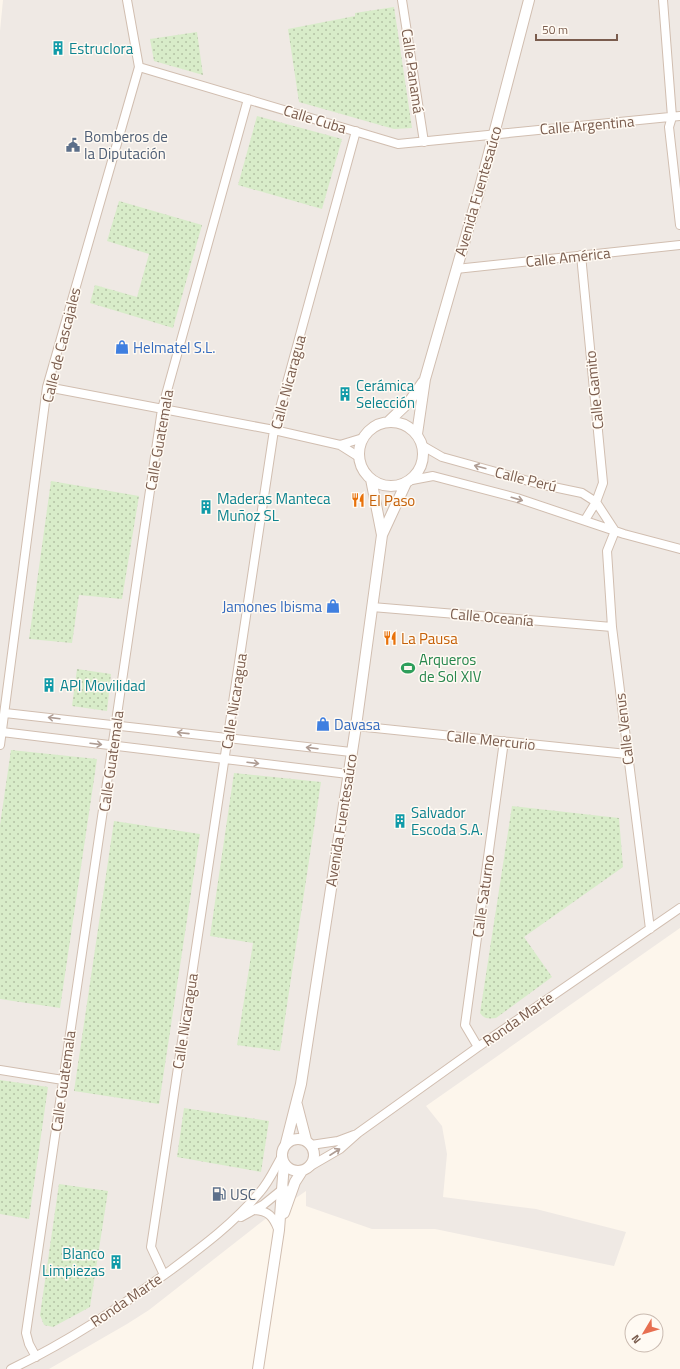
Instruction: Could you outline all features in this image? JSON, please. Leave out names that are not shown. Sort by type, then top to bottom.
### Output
[{"type":"street","name":"Calle de Cascajales","points":[[0,745],[47,387],[139,67],[127,0]]},
{"type":"street","name":"Calle Panamá","points":[[402,0],[424,142]]},
{"type":"street","points":[[663,0],[676,117],[669,127],[680,225]]},
{"type":"street","name":"Avenida Fuentesaúco","points":[[417,434],[425,379],[494,134],[529,1]]},
{"type":"street","name":"Calle Cuba","points":[[139,67],[398,144],[494,134]]},
{"type":"street","name":"Calle Guatemala","points":[[36,1357],[29,1344],[26,1333],[162,409],[248,99]]},
{"type":"street","name":"Calle Argentina","points":[[494,134],[676,117]]},
{"type":"street","name":"Calle Nicaragua","points":[[164,1274],[151,1247],[229,738],[274,430],[356,131]]},
{"type":"street","name":"Calle América","points":[[456,269],[680,245]]},
{"type":"street","name":"Calle Gamito","points":[[581,255],[603,483],[596,502],[585,520]]},
{"type":"street","name":"Avenida Fuentesaúco","points":[[389,421],[409,402],[425,379]]},
{"type":"street","points":[[47,387],[274,430],[340,445],[359,457]]},
{"type":"street","points":[[389,421],[400,422],[417,434],[423,446],[424,458],[420,470],[409,481],[388,486],[371,479],[362,469],[359,457],[359,447],[363,438],[374,426],[389,421]]},
{"type":"street","points":[[340,445],[363,438]]},
{"type":"street","name":"Calle Perú","points":[[423,446],[442,457],[539,484],[582,492],[596,502],[615,531]]},
{"type":"street","name":"Calle Perú","points":[[409,481],[433,476],[517,498],[615,531],[680,549]]},
{"type":"street","name":"Avenida Fuentesaúco","points":[[371,479],[382,535]]},
{"type":"street","name":"Avenida Fuentesaúco","points":[[286,1143],[297,1105],[356,726],[382,535],[409,481]]},
{"type":"street","name":"Calle Venus","points":[[615,531],[607,551],[612,627],[650,929]]},
{"type":"street","name":"Calle Oceanía","points":[[372,607],[612,627]]},
{"type":"street","points":[[5,712],[351,752]]},
{"type":"street","name":"Calle Mercurio","points":[[356,726],[627,754]]},
{"type":"street","points":[[2,732],[348,774]]},
{"type":"street","name":"Calle Saturno","points":[[478,1047],[465,1025],[504,741]]},
{"type":"street","name":"Ronda Marte","points":[[306,1169],[340,1149],[358,1133],[478,1047],[680,908]]},
{"type":"street","points":[[0,1070],[64,1080]]},
{"type":"street","name":"Avenida Fuentesaúco","points":[[297,1105],[308,1142]]},
{"type":"street","name":"Ronda Marte","points":[[308,1142],[338,1141],[358,1133]]},
{"type":"street","points":[[258,1369],[279,1230],[283,1159],[286,1143],[292,1139],[308,1142],[315,1154],[312,1163],[295,1182],[279,1230]]},
{"type":"street","points":[[283,1159],[292,1170],[306,1169]]},
{"type":"street","name":"Ronda Marte","points":[[234,1221],[264,1187],[283,1159]]},
{"type":"street","name":"Ronda Marte","points":[[11,1369],[36,1357],[76,1334],[164,1274],[234,1221],[255,1210],[295,1182]]},
{"type":"street","points":[[255,1210],[264,1211],[274,1218],[279,1230]]},
{"type":"shaded area","points":[[3,0],[680,0],[680,928],[426,1106],[442,1126],[447,1154],[443,1197],[536,1209],[626,1232],[614,1266],[435,1229],[372,1229],[306,1206],[306,1191],[264,1220],[149,1310],[127,1324],[49,1369],[0,1369],[0,31]]},
{"type":"green space","points":[[394,7],[412,128],[394,129],[299,102],[288,29],[355,16],[355,13]]},
{"type":"green space","points":[[197,32],[203,75],[154,61],[150,39]]},
{"type":"green space","points":[[257,116],[342,139],[322,209],[238,185]]},
{"type":"green space","points":[[119,201],[202,225],[173,328],[90,303],[95,285],[137,297],[149,254],[107,241]]},
{"type":"green space","points":[[51,481],[139,496],[122,599],[79,595],[72,643],[29,639]]},
{"type":"green space","points":[[77,669],[111,674],[107,711],[72,706]]},
{"type":"green space","points":[[11,750],[97,759],[60,1008],[0,999],[0,825]]},
{"type":"green space","points":[[234,773],[321,782],[280,1051],[237,1045],[253,943],[210,936]]},
{"type":"green space","points":[[512,806],[619,818],[623,867],[524,937],[552,977],[496,1018],[489,1018],[480,1013]]},
{"type":"green space","points":[[114,821],[200,834],[159,1104],[74,1091]]},
{"type":"green space","points":[[0,1080],[48,1087],[29,1219],[0,1214]]},
{"type":"green space","points":[[184,1108],[269,1121],[261,1172],[177,1157]]},
{"type":"green space","points":[[59,1184],[108,1191],[90,1307],[53,1327],[44,1325],[40,1315]]},
{"type":"place","name":"Estruclora","points":[[58,48]]},
{"type":"place","name":"Bomberos de la Diputación","points":[[73,145]]},
{"type":"place","name":"Helmatel S.L.","points":[[122,347]]},
{"type":"place","name":"Cerámica Selección","points":[[345,394]]},
{"type":"place","name":"El Paso","points":[[358,500]]},
{"type":"place","name":"Maderas Manteca Muñoz SL","points":[[206,507]]},
{"type":"place","name":"Jamones Ibisma","points":[[333,606]]},
{"type":"place","name":"La Pausa","points":[[390,638]]},
{"type":"place","name":"Arqueros de Sol XIV","points":[[408,668]]},
{"type":"place","name":"API Movilidad","points":[[49,685]]},
{"type":"place","name":"Davasa","points":[[323,724]]},
{"type":"place","name":"Salvador Escoda S.A.","points":[[400,821]]},
{"type":"place","name":"USC","points":[[219,1194]]},
{"type":"place","name":"Blanco Limpiezas","points":[[116,1262]]}]
